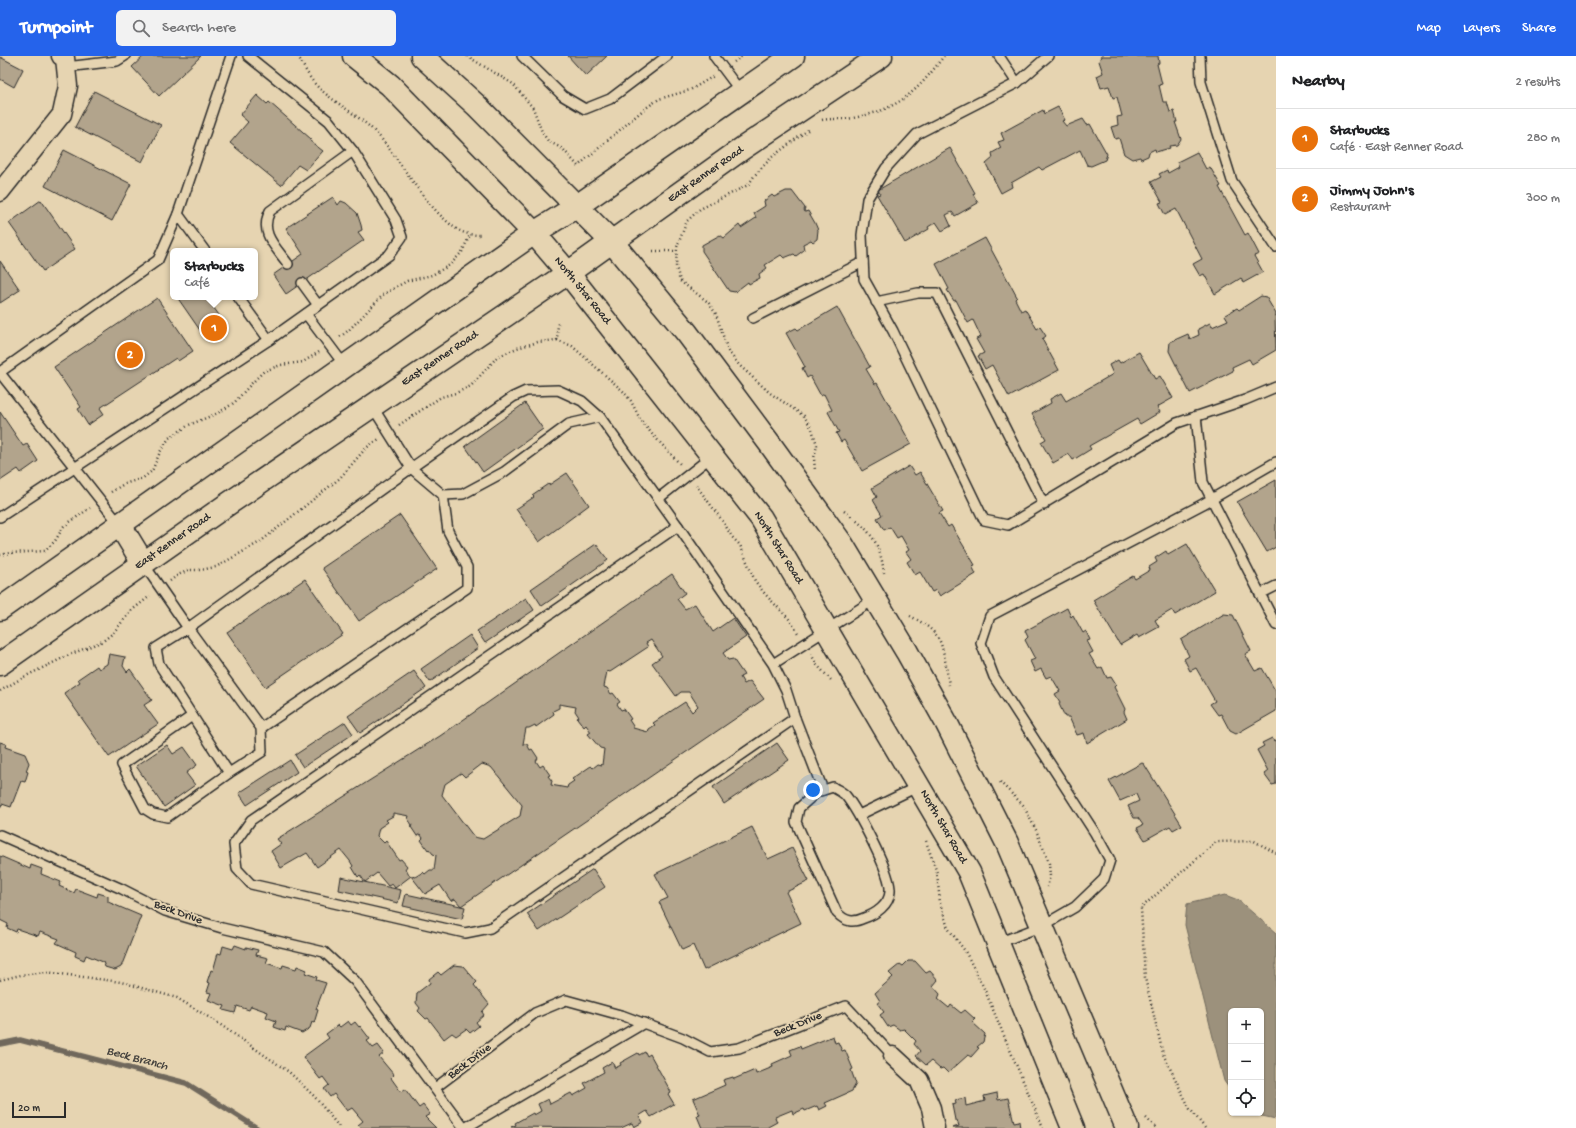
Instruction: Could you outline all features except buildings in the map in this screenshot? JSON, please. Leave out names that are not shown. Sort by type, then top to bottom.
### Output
[{"type":"main road","name":"North Star Road","points":[[354,56],[390,85],[534,233],[568,273],[761,518],[969,872],[1073,1128]]},
{"type":"main road","points":[[422,56],[476,105],[612,242],[687,333],[842,544],[911,659],[1049,921],[1127,1128]]},
{"type":"main road","points":[[0,609],[534,233],[577,206],[793,56]]},
{"type":"main road","name":"East Renner Road","points":[[0,664],[228,504],[568,273],[743,148],[881,56]]},
{"type":"main road","points":[[120,525],[143,563]]},
{"type":"street","points":[[0,192],[62,114],[68,86],[64,62]]},
{"type":"street","name":"Beck Drive","points":[[894,1056],[919,1080],[931,1108],[935,1128]]},
{"type":"lane","points":[[64,62],[117,61],[125,56]]},
{"type":"lane","points":[[120,525],[0,373],[158,260],[178,214],[232,56]]},
{"type":"lane","points":[[0,517],[269,340],[389,255],[402,237],[396,220],[354,151],[329,121],[248,56]]},
{"type":"lane","points":[[522,56],[562,96],[585,109],[610,98],[667,56]]},
{"type":"lane","points":[[714,56],[741,92]]},
{"type":"lane","points":[[1000,56],[1017,83]]},
{"type":"lane","points":[[1048,56],[1017,83],[917,134],[886,168],[866,199],[862,234],[864,279],[893,331],[984,520],[1008,525],[1044,505],[1177,423],[1245,400],[1276,387]]},
{"type":"lane","points":[[1200,56],[1201,82],[1232,181],[1276,247]]},
{"type":"lane","points":[[288,264],[268,237],[266,219],[270,211],[354,151]]},
{"type":"lane","points":[[178,214],[202,248]]},
{"type":"lane","points":[[753,318],[863,262]]},
{"type":"lane","points":[[302,283],[318,305]]},
{"type":"lane","points":[[876,302],[918,292],[937,292],[1044,505]]},
{"type":"lane","points":[[240,300],[269,340]]},
{"type":"lane","points":[[306,314],[345,366]]},
{"type":"lane","points":[[229,772],[159,664],[156,648],[188,628],[411,468],[513,397],[526,391],[558,390],[582,401],[600,416],[659,498],[773,664],[786,690],[795,718],[823,790]]},
{"type":"lane","points":[[261,728],[467,588],[467,567],[448,531],[443,496],[411,468],[372,406]]},
{"type":"lane","points":[[443,496],[463,494],[504,472],[569,424],[600,416]]},
{"type":"lane","points":[[1196,416],[1202,482],[1276,625]]},
{"type":"lane","points":[[659,498],[712,456]]},
{"type":"lane","points":[[998,943],[1049,921],[1075,907],[1104,879],[1110,860],[1095,833],[994,678],[981,643],[990,616],[1212,499],[1276,462]]},
{"type":"lane","points":[[678,526],[252,820],[234,844],[237,869],[252,884],[465,933],[490,928],[795,718]]},
{"type":"lane","points":[[143,563],[188,628],[261,728],[262,752],[229,772],[167,817],[153,814],[145,809],[122,765],[192,716]]},
{"type":"lane","points":[[1260,594],[1276,586]]},
{"type":"lane","points":[[773,664],[875,599]]},
{"type":"lane","points":[[859,815],[919,786]]},
{"type":"lane","points":[[833,787],[845,794],[859,815],[889,878],[890,892],[885,905],[872,915],[856,922],[843,919],[837,913],[796,822],[799,808],[817,792],[833,787]]},
{"type":"lane","name":"Beck Drive","points":[[0,835],[122,889],[165,911],[222,928],[324,952],[355,981],[435,1088],[535,1013],[566,1000],[644,1023],[683,1038],[710,1052],[739,1048],[846,1006],[894,1056]]},
{"type":"lane","points":[[435,1088],[465,1128],[644,1023]]},
{"type":"path","points":[[298,56],[309,75],[319,88],[364,122],[378,135],[432,206],[450,224],[462,232],[470,235],[480,235]]},
{"type":"path","points":[[820,121],[832,118],[850,119],[881,111],[897,104],[931,74],[944,56]]},
{"type":"path","points":[[810,129],[772,156],[755,175],[748,186],[700,209],[687,221],[680,238],[676,266],[680,280],[708,302],[716,314],[728,351],[739,364],[770,393],[804,416],[812,429],[817,445],[814,458],[815,472]]},
{"type":"path","points":[[0,555],[45,551],[55,541],[64,526],[124,484],[143,478],[152,471],[160,452],[169,438],[189,425],[218,413],[234,403],[264,371],[282,365],[303,362],[329,345],[349,330],[384,294],[407,281],[432,275],[450,265],[462,252],[470,235]]},
{"type":"path","points":[[653,251],[677,251]]},
{"type":"path","points":[[556,340],[558,322]]},
{"type":"path","points":[[0,691],[22,678],[103,641],[114,633],[131,611],[178,575],[189,570],[200,570],[216,567],[260,542],[340,478],[366,448],[441,397],[456,393],[471,386],[497,357],[517,348],[538,342],[556,340],[572,346],[624,390],[640,419],[679,462],[724,523],[732,537],[740,545],[755,581],[765,594],[790,619],[817,665],[832,680]]},
{"type":"path","points":[[839,507],[858,521],[876,542],[882,558],[884,578]]},
{"type":"path","points":[[906,614],[924,623],[938,637],[944,656],[950,689]]},
{"type":"path","points":[[997,778],[1023,805],[1036,830],[1049,862],[1050,876],[1045,892],[1049,921]]},
{"type":"path","points":[[924,834],[937,873],[940,903],[945,921],[955,939],[965,951],[983,986],[1043,1128]]},
{"type":"path","points":[[1205,1128],[1190,1109],[1163,1054],[1145,978],[1141,908],[1216,842],[1254,841],[1276,853]]},
{"type":"path","points":[[0,980],[46,972],[121,982],[177,998],[216,1021],[288,1072],[314,1096],[340,1128]]},
{"type":"path","points":[[1144,1113],[1146,1119],[1156,1128]]},
{"type":"shaded area","points":[[1225,895],[1238,900],[1276,933],[1276,1119],[1262,1116],[1264,1116],[1264,1008],[1228,1008],[1228,1087],[1224,1081],[1185,925],[1187,904]]},
{"type":"waterway","name":"Beck Branch","points":[[0,1044],[20,1040],[186,1083],[257,1128]]},
{"type":"place","name":"Starbucks","points":[[214,328]]},
{"type":"place","name":"Jimmy John's","points":[[130,355]]}]
